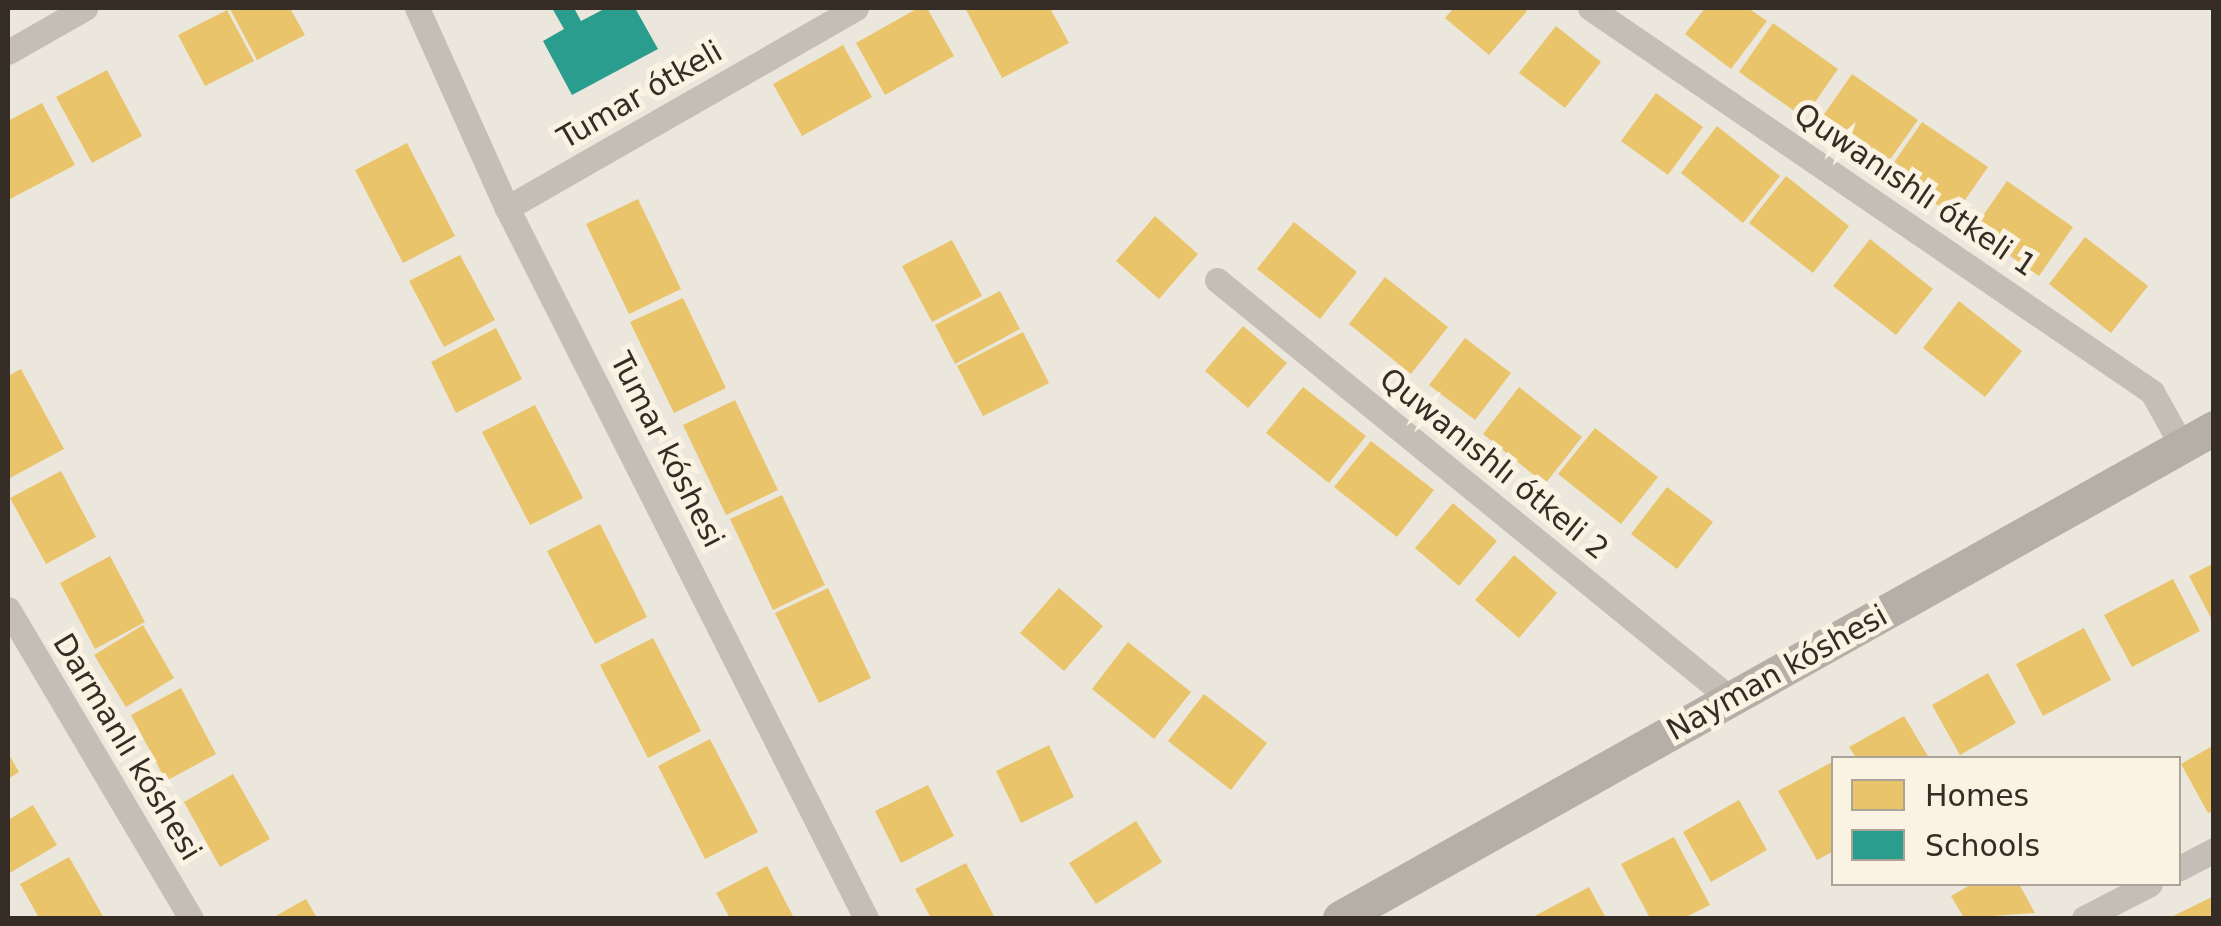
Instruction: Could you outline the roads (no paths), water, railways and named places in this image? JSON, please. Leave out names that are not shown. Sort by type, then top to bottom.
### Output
[{"type":"main road","name":"Nayman kóshesi","points":[[1347,917],[2214,428]]},
{"type":"street","points":[[8,52],[84,8]]},
{"type":"street","name":"Tumar kóshesi","points":[[417,8],[507,208],[866,918]]},
{"type":"street","name":"Tumar ótkeli","points":[[507,208],[856,8]]},
{"type":"street","name":"Quwanıshlı ótkeli 1","points":[[1590,8],[2152,392],[2182,446]]},
{"type":"street","name":"Quwanıshlı ótkeli 2","points":[[1216,280],[1731,699]]},
{"type":"street","name":"Darmanlı kóshesi","points":[[8,610],[192,918]]},
{"type":"street","points":[[2181,866],[2214,850]]},
{"type":"street","points":[[2084,918],[2146,886]]}]
